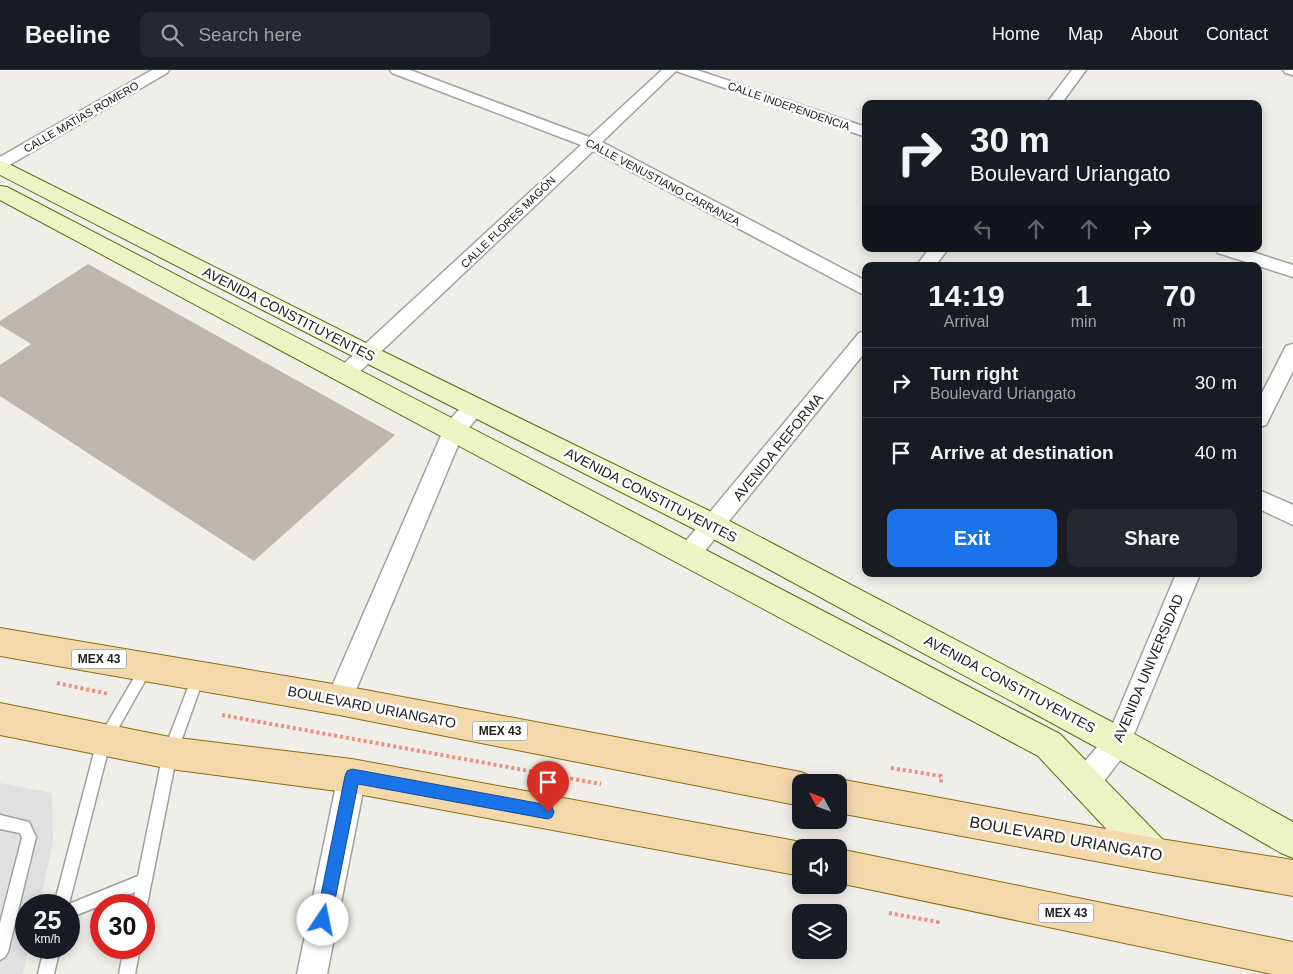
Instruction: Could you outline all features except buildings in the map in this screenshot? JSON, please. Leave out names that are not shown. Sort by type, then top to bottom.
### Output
[{"type":"main road","name":"BOULEVARD URIANGATO","points":[[0,642],[339,700],[792,787]]},
{"type":"main road","points":[[0,719],[170,753],[352,776],[792,858]]},
{"type":"main road","name":"BOULEVARD URIANGATO","points":[[848,798],[1154,855],[1293,878]]},
{"type":"main road","name":"MEX 43","points":[[847,868],[1293,960]]},
{"type":"street","name":"CALLE MATÍAS ROMERO","points":[[0,165],[162,70]]},
{"type":"street","name":"CALLE VENUSTIANO CARRANZA","points":[[397,70],[591,143],[862,287]]},
{"type":"street","name":"CALLE FLORES MAGÓN","points":[[346,374],[670,70]]},
{"type":"street","name":"CALLE INDEPENDENCIA","points":[[683,70],[862,131]]},
{"type":"street","points":[[1056,100],[1079,70]]},
{"type":"street","name":"AVENIDA CONSTITUYENTES","points":[[0,165],[368,354],[714,526],[1118,742],[1293,841]]},
{"type":"street","name":"AVENIDA CONSTITUYENTES","points":[[0,192],[1049,745],[1154,855]]},
{"type":"street","points":[[928,262],[937,252]]},
{"type":"street","points":[[1233,252],[1293,271]]},
{"type":"street","name":"AVENIDA REFORMA","points":[[688,554],[714,526],[862,343]]},
{"type":"street","points":[[1262,412],[1293,352]]},
{"type":"street","points":[[339,700],[453,430],[476,407]]},
{"type":"street","points":[[1262,500],[1293,516]]},
{"type":"street","name":"AVENIDA UNIVERSIDAD","points":[[1085,783],[1118,742],[1187,577]]},
{"type":"street","points":[[312,974],[352,776]]},
{"type":"lane","points":[[64,894],[104,741],[147,667]]},
{"type":"lane","points":[[142,894],[170,753],[198,676]]},
{"type":"lane","points":[[0,822],[24,827],[29,837],[0,952]]},
{"type":"lane","points":[[80,907],[144,882]]},
{"type":"lane","points":[[46,974],[49,959]]},
{"type":"lane","points":[[127,974],[130,959]]},
{"type":"shaded area","points":[[0,783],[52,793],[53,843],[41,894],[15,894],[15,959],[26,959],[23,974],[0,974]]},
{"type":"route","points":[[323,920],[352,776],[548,812]]}]
